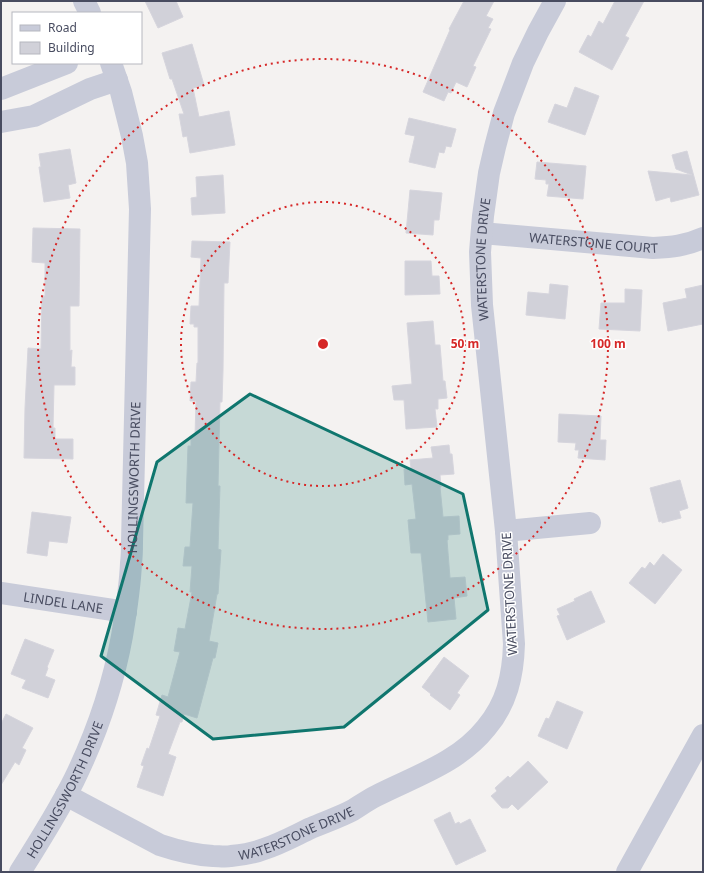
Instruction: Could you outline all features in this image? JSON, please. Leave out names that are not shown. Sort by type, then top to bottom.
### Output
[{"type":"street","points":[[84,1],[90,12]]},
{"type":"street","name":"WATERSTONE DRIVE","points":[[66,795],[160,845],[190,854],[206,856],[231,856],[257,851],[275,845],[344,814],[374,796],[438,767],[454,758],[468,747],[492,721],[501,705],[511,679],[514,661],[514,644],[506,531],[482,300],[480,252],[483,216],[489,173],[504,113],[523,63],[555,1]]},
{"type":"street","points":[[1,89],[64,64]]},
{"type":"street","points":[[1,122],[34,116],[90,89],[114,72]]},
{"type":"street","name":"HOLLINGSWORTH DRIVE","points":[[20,872],[46,831],[85,756],[105,703],[122,637],[126,612],[132,542],[140,209],[137,163],[132,136],[126,110],[114,72]]},
{"type":"street","name":"WATERSTONE COURT","points":[[482,233],[648,248],[685,245],[703,238]]},
{"type":"street","points":[[506,531],[590,523]]},
{"type":"street","name":"LINDEL LANE","points":[[1,593],[126,612]]},
{"type":"street","points":[[627,872],[703,735]]},
{"type":"highlighted area","points":[[250,394],[463,494],[488,610],[344,727],[213,739],[101,656],[157,462]]},
{"type":"building","points":[[145,1],[176,1],[183,17],[158,28]]},
{"type":"building","points":[[464,1],[494,1],[486,16],[493,19],[488,28],[491,29],[473,66],[476,67],[467,87],[456,82],[451,93],[448,92],[444,101],[423,92],[450,30],[449,29]]},
{"type":"building","points":[[615,1],[644,1],[625,36],[629,38],[612,70],[579,52],[588,35],[591,37],[599,21],[603,24]]},
{"type":"building","points":[[192,44],[204,85],[193,88],[199,117],[229,111],[235,145],[190,153],[187,136],[183,137],[179,114],[184,114],[172,79],[170,79],[162,53]]},
{"type":"building","points":[[575,87],[599,96],[585,135],[548,122],[555,104],[567,108]]},
{"type":"building","points":[[409,118],[456,129],[451,147],[446,146],[444,153],[439,152],[435,168],[409,162],[415,136],[405,134]]},
{"type":"building","points":[[70,149],[76,183],[68,185],[70,198],[44,202],[39,167],[41,167],[39,154]]},
{"type":"building","points":[[687,151],[699,195],[671,202],[670,197],[656,201],[648,171],[692,175],[676,169],[672,155]]},
{"type":"building","points":[[537,162],[586,166],[583,199],[547,196],[549,184],[546,184],[546,180],[535,179]]},
{"type":"building","points":[[223,175],[225,213],[192,215],[191,198],[197,197],[196,177]]},
{"type":"building","points":[[410,190],[442,193],[439,220],[434,220],[433,235],[406,233]]},
{"type":"building","points":[[33,228],[80,229],[79,306],[70,306],[70,351],[72,350],[71,367],[75,367],[75,385],[54,385],[53,428],[55,428],[55,439],[73,439],[73,459],[24,458],[28,348],[41,349],[42,296],[45,296],[45,263],[32,262]]},
{"type":"building","points":[[192,241],[230,242],[228,283],[224,283],[222,402],[220,402],[218,549],[221,550],[218,594],[209,641],[218,643],[197,718],[184,714],[168,754],[176,757],[163,796],[137,787],[144,766],[141,765],[147,748],[149,749],[160,716],[156,715],[162,695],[168,697],[180,652],[174,651],[178,628],[185,629],[192,592],[190,592],[192,566],[183,566],[185,547],[190,547],[193,503],[186,503],[188,446],[191,446],[191,436],[195,436],[196,401],[190,401],[191,382],[196,382],[198,363],[198,327],[194,327],[194,324],[190,324],[191,306],[199,306],[201,258],[191,257]]},
{"type":"building","points":[[405,261],[431,261],[432,276],[439,276],[440,294],[405,295]]},
{"type":"building","points":[[550,284],[568,286],[565,319],[526,315],[528,292],[549,294]]},
{"type":"building","points":[[703,285],[703,324],[668,331],[663,303],[687,298],[685,289]]},
{"type":"building","points":[[625,289],[642,290],[640,331],[599,329],[601,303],[625,303]]},
{"type":"building","points":[[433,321],[435,345],[440,345],[443,381],[445,381],[447,398],[438,399],[438,409],[435,409],[437,427],[406,429],[404,400],[394,400],[392,386],[412,384],[407,323]]},
{"type":"building","points":[[559,414],[601,416],[600,440],[606,440],[605,460],[578,458],[579,450],[575,450],[576,443],[558,442]]},
{"type":"building","points":[[449,445],[450,454],[452,454],[454,474],[440,475],[443,517],[459,516],[460,534],[448,535],[447,540],[450,578],[465,577],[467,596],[454,598],[456,619],[428,622],[421,553],[411,553],[408,520],[416,519],[412,484],[405,485],[404,469],[411,468],[410,460],[433,458],[431,447]]},
{"type":"building","points":[[680,480],[688,508],[679,511],[681,518],[662,523],[662,521],[659,522],[650,488]]},
{"type":"building","points":[[32,512],[71,517],[67,543],[49,541],[47,556],[27,553]]},
{"type":"building","points":[[663,554],[682,570],[655,604],[629,583],[642,567],[645,569],[650,562],[654,566]]},
{"type":"building","points":[[591,591],[605,622],[567,640],[557,616],[560,615],[557,609],[575,601],[574,599]]},
{"type":"building","points":[[25,639],[54,650],[45,676],[55,680],[48,698],[22,688],[26,680],[11,674]]},
{"type":"building","points":[[444,657],[469,676],[457,693],[460,695],[450,710],[422,687]]},
{"type":"building","points":[[557,701],[583,712],[567,749],[538,736],[546,718],[549,719]]},
{"type":"building","points":[[6,714],[33,728],[22,748],[26,750],[19,765],[15,762],[1,785],[1,724]]},
{"type":"building","points":[[528,761],[548,782],[518,810],[512,804],[508,808],[502,808],[491,796],[497,791],[495,788],[508,776],[510,778]]},
{"type":"building","points":[[450,812],[455,824],[459,822],[460,824],[470,819],[486,851],[456,865],[434,820]]}]
